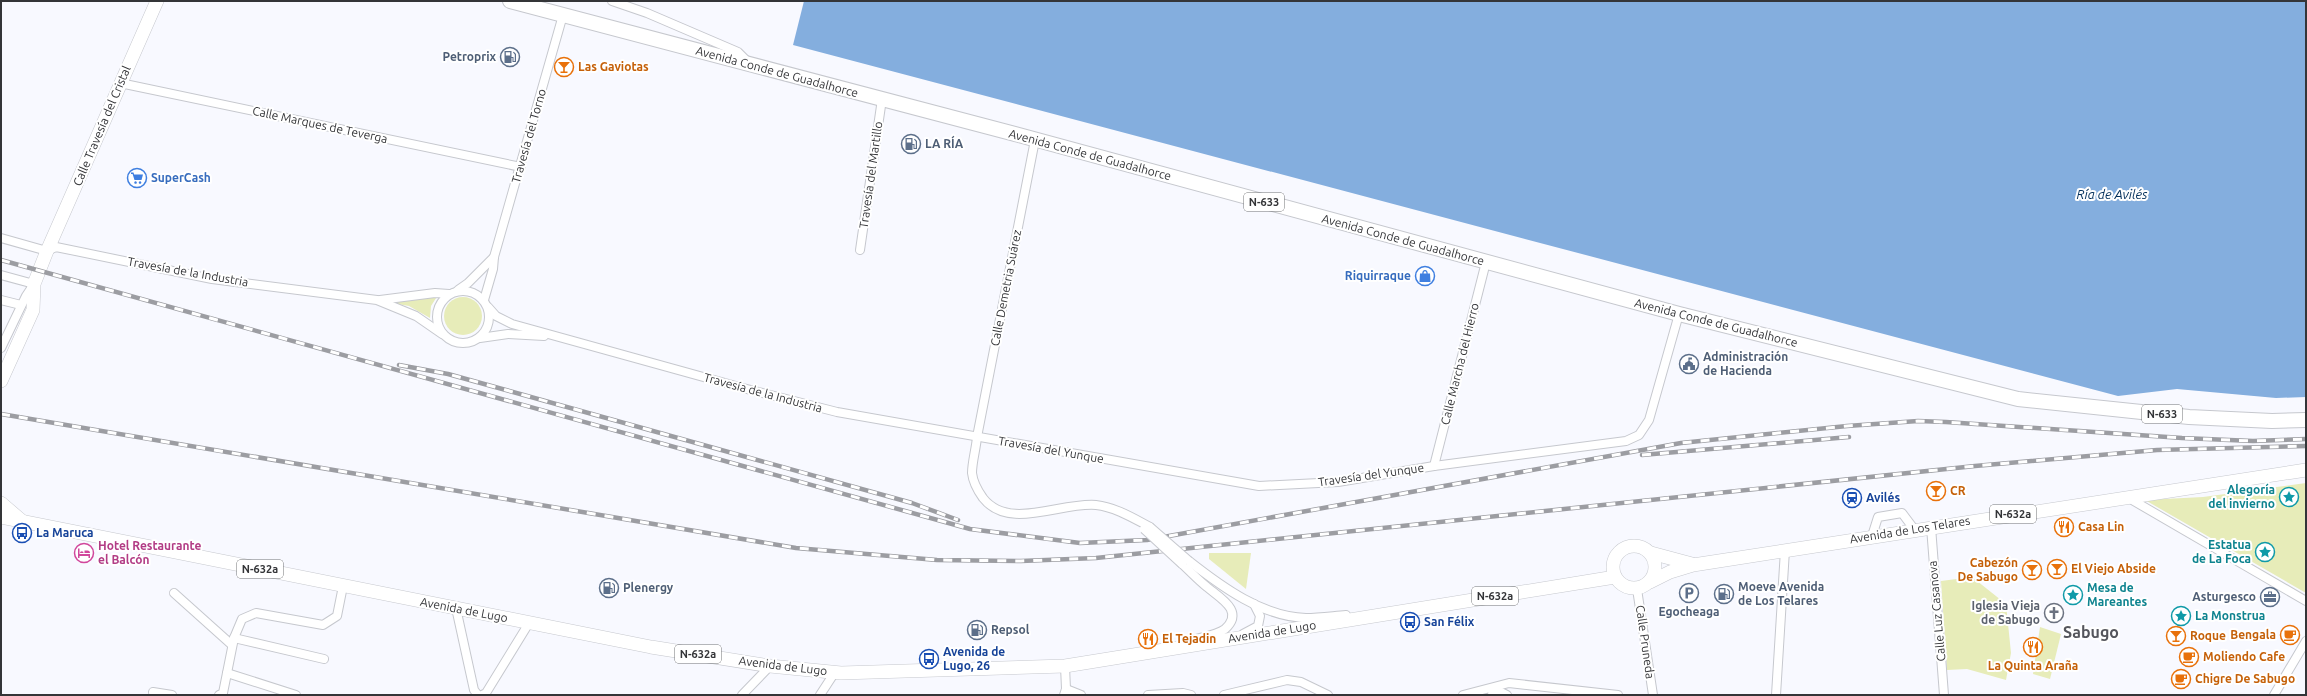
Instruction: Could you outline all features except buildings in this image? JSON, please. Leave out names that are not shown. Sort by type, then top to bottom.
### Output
[{"type":"highway","name":"Avenida Conde de Guadalhorce","points":[[510,1],[882,99],[1679,314],[2018,400],[2189,416],[2272,421],[2306,420]]},
{"type":"main road","name":"Calle Travesía del Cristal","points":[[27,307],[47,251],[157,1]]},
{"type":"main road","points":[[1,381],[27,307]]},
{"type":"main road","name":"N-632a","points":[[2127,497],[2306,470]]},
{"type":"main road","name":"Avenida de Los Telares","points":[[1650,582],[1670,572],[1694,565],[1914,529],[2127,497]]},
{"type":"main road","points":[[1,503],[24,522]]},
{"type":"main road","name":"Avenida de Lugo","points":[[1,517],[651,647],[770,666],[835,672],[1065,666],[1407,610]]},
{"type":"main road","name":"N-632a","points":[[1583,582],[1613,561],[1617,554],[1631,546],[1639,546],[1651,553]]},
{"type":"main road","points":[[1650,582],[1656,567],[1651,553]]},
{"type":"main road","name":"Avenida de Los Telares","points":[[1651,553],[1694,565]]},
{"type":"main road","points":[[1613,561],[1614,577],[1625,587],[1637,589]]},
{"type":"main road","name":"N-632a","points":[[1407,610],[1614,577]]},
{"type":"main road","name":"N-632a","points":[[1637,589],[1650,582]]},
{"type":"street","points":[[612,1],[647,13],[738,52],[751,65]]},
{"type":"street","name":"Travesía del Torno","points":[[486,303],[494,257],[521,167],[563,15]]},
{"type":"street","name":"Calle Marques de Teverga","points":[[120,83],[521,167]]},
{"type":"street","name":"Travesía del Martillo","points":[[860,250],[882,99]]},
{"type":"street","name":"Calle Demetria Suárez","points":[[977,437],[1035,140]]},
{"type":"street","name":"Travesía de la Industria","points":[[1,238],[47,251],[56,247],[212,279],[377,300],[435,293],[449,294],[458,291],[475,293],[486,303],[496,316],[503,320],[553,336],[798,403],[867,418],[977,437]]},
{"type":"street","name":"Travesía del Torno","points":[[458,291],[494,257]]},
{"type":"street","name":"Calle Marcha del Hierro","points":[[1434,466],[1486,262]]},
{"type":"street","points":[[1,275],[34,284]]},
{"type":"street","points":[[442,334],[438,326],[438,308],[449,294]]},
{"type":"street","points":[[1,300],[27,307],[1,348]]},
{"type":"street","name":"Travesía de la Industria","points":[[377,300],[416,316],[448,339],[460,343],[472,342],[480,338],[508,334],[553,336]]},
{"type":"street","points":[[480,338],[489,324],[486,303]]},
{"type":"street","name":"Travesía del Yunque","points":[[977,437],[1259,486],[1338,482],[1434,466],[1626,441],[1639,435],[1649,420],[1679,314]]},
{"type":"street","points":[[977,437],[972,474],[977,490],[988,504],[1006,513],[1028,514],[1072,505],[1097,505],[1123,513],[1147,528],[1185,562],[1207,587],[1228,602],[1233,611],[1232,621],[1224,630],[1168,648]]},
{"type":"street","points":[[2127,497],[2306,601]]},
{"type":"street","points":[[1872,536],[1878,517],[1902,513],[1914,529]]},
{"type":"street","name":"Calle Luz Casanova","points":[[1930,527],[1944,695]]},
{"type":"street","points":[[1776,695],[1785,550]]},
{"type":"street","points":[[1185,562],[1254,604],[1279,614],[1306,618],[1407,610]]},
{"type":"street","points":[[219,695],[223,693],[233,642],[242,619],[256,613],[324,625],[337,616],[343,586]]},
{"type":"street","name":"Calle Pruneda","points":[[1637,589],[1653,695]]},
{"type":"street","points":[[174,593],[233,642],[324,659]]},
{"type":"street","points":[[1237,638],[1258,626],[1260,616],[1254,604]]},
{"type":"street","points":[[456,608],[474,690],[478,695]]},
{"type":"street","points":[[482,695],[486,694],[529,623]]},
{"type":"street","points":[[2274,695],[2306,641]]},
{"type":"street","points":[[742,695],[770,666]]},
{"type":"street","points":[[1065,666],[1065,692],[1081,695]]},
{"type":"street","points":[[820,695],[835,672]]},
{"type":"street","points":[[227,673],[296,695]]},
{"type":"street","points":[[1224,695],[1287,680],[1301,682],[1328,695]]},
{"type":"street","points":[[1493,692],[1509,683],[1618,695]]},
{"type":"street","points":[[153,692],[172,695]]},
{"type":"street","points":[[1463,695],[1493,692],[1507,695]]},
{"type":"street","points":[[1148,695],[1183,693],[1191,695]]},
{"type":"green space","points":[[438,295],[431,306],[430,318],[409,306],[387,302]]},
{"type":"green space","points":[[459,297],[467,297],[477,302],[481,309],[481,323],[477,330],[467,335],[459,335],[449,330],[447,327],[444,320],[444,312],[449,302],[452,300]]},
{"type":"green space","points":[[2306,483],[2306,593],[2145,500],[2203,497]]},
{"type":"green space","points":[[1209,553],[1251,553],[1246,589],[1209,559]]},
{"type":"green space","points":[[1972,577],[2006,604],[2011,653],[2006,680],[1967,669],[1947,670],[1941,581]]},
{"type":"green space","points":[[2040,627],[2061,634],[2050,679],[2033,674]]},
{"type":"water","name":"Ría de Avilés","points":[[804,1],[2306,1],[2306,397],[2276,398],[2177,389],[2118,396],[793,45]]},
{"type":"railway","points":[[1,260],[970,529],[1080,543],[1147,540],[1681,443],[1847,426],[1918,421],[2182,438],[2253,441],[2306,439]]},
{"type":"railway","points":[[399,365],[448,374],[495,387],[912,503],[958,520]]},
{"type":"railway","points":[[1,414],[796,548],[937,560],[1021,561],[1096,558],[1975,466],[2157,450],[2306,446]]},
{"type":"railway","points":[[1642,455],[1849,437]]},
{"type":"place","name":"Petroprix","points":[[510,57]]},
{"type":"place","name":"Las Gaviotas","points":[[564,67]]},
{"type":"place","name":"LA RÍA","points":[[911,144]]},
{"type":"place","name":"SuperCash","points":[[137,178]]},
{"type":"place","name":"Riquirraque","points":[[1425,276]]},
{"type":"place","name":"Administración de Hacienda","points":[[1689,364]]},
{"type":"place","name":"CR","points":[[1936,491]]},
{"type":"place","name":"Alegoría del invierno","points":[[2289,497]]},
{"type":"place","name":"Avilés","points":[[1852,498]]},
{"type":"place","name":"Casa Lin","points":[[2064,527]]},
{"type":"place","name":"La Maruca","points":[[22,533]]},
{"type":"place","name":"Estatua de La Foca","points":[[2265,552]]},
{"type":"place","name":"Hotel Restaurante el Balcón","points":[[84,553]]},
{"type":"place","name":"El Viejo Abside","points":[[2057,569]]},
{"type":"place","name":"Cabezón De Sabugo","points":[[2032,570]]},
{"type":"place","name":"Plenergy","points":[[609,588]]},
{"type":"place","name":"Egocheaga","points":[[1689,593]]},
{"type":"place","name":"Moeve Avenida de Los Telares","points":[[1724,594]]},
{"type":"place","name":"Mesa de Mareantes","points":[[2073,595]]},
{"type":"place","name":"Asturgesco","points":[[2270,597]]},
{"type":"place","name":"Iglesia Vieja de Sabugo","points":[[2054,613]]},
{"type":"place","name":"La Monstrua","points":[[2181,616]]},
{"type":"place","name":"San Félix","points":[[1410,622]]},
{"type":"place","name":"Repsol","points":[[977,630]]},
{"type":"place","name":"Bengala","points":[[2290,635]]},
{"type":"place","name":"Roque","points":[[2176,636]]},
{"type":"place","name":"El Tejadin","points":[[1148,639]]},
{"type":"place","name":"La Quinta Araña","points":[[2033,647]]},
{"type":"place","name":"Moliendo Cafe","points":[[2189,657]]},
{"type":"place","name":"Avenida de Lugo, 26","points":[[929,659]]},
{"type":"place","name":"Chigre De Sabugo","points":[[2181,679]]},
{"type":"district","name":"Sabugo","points":[[2091,632]]}]
